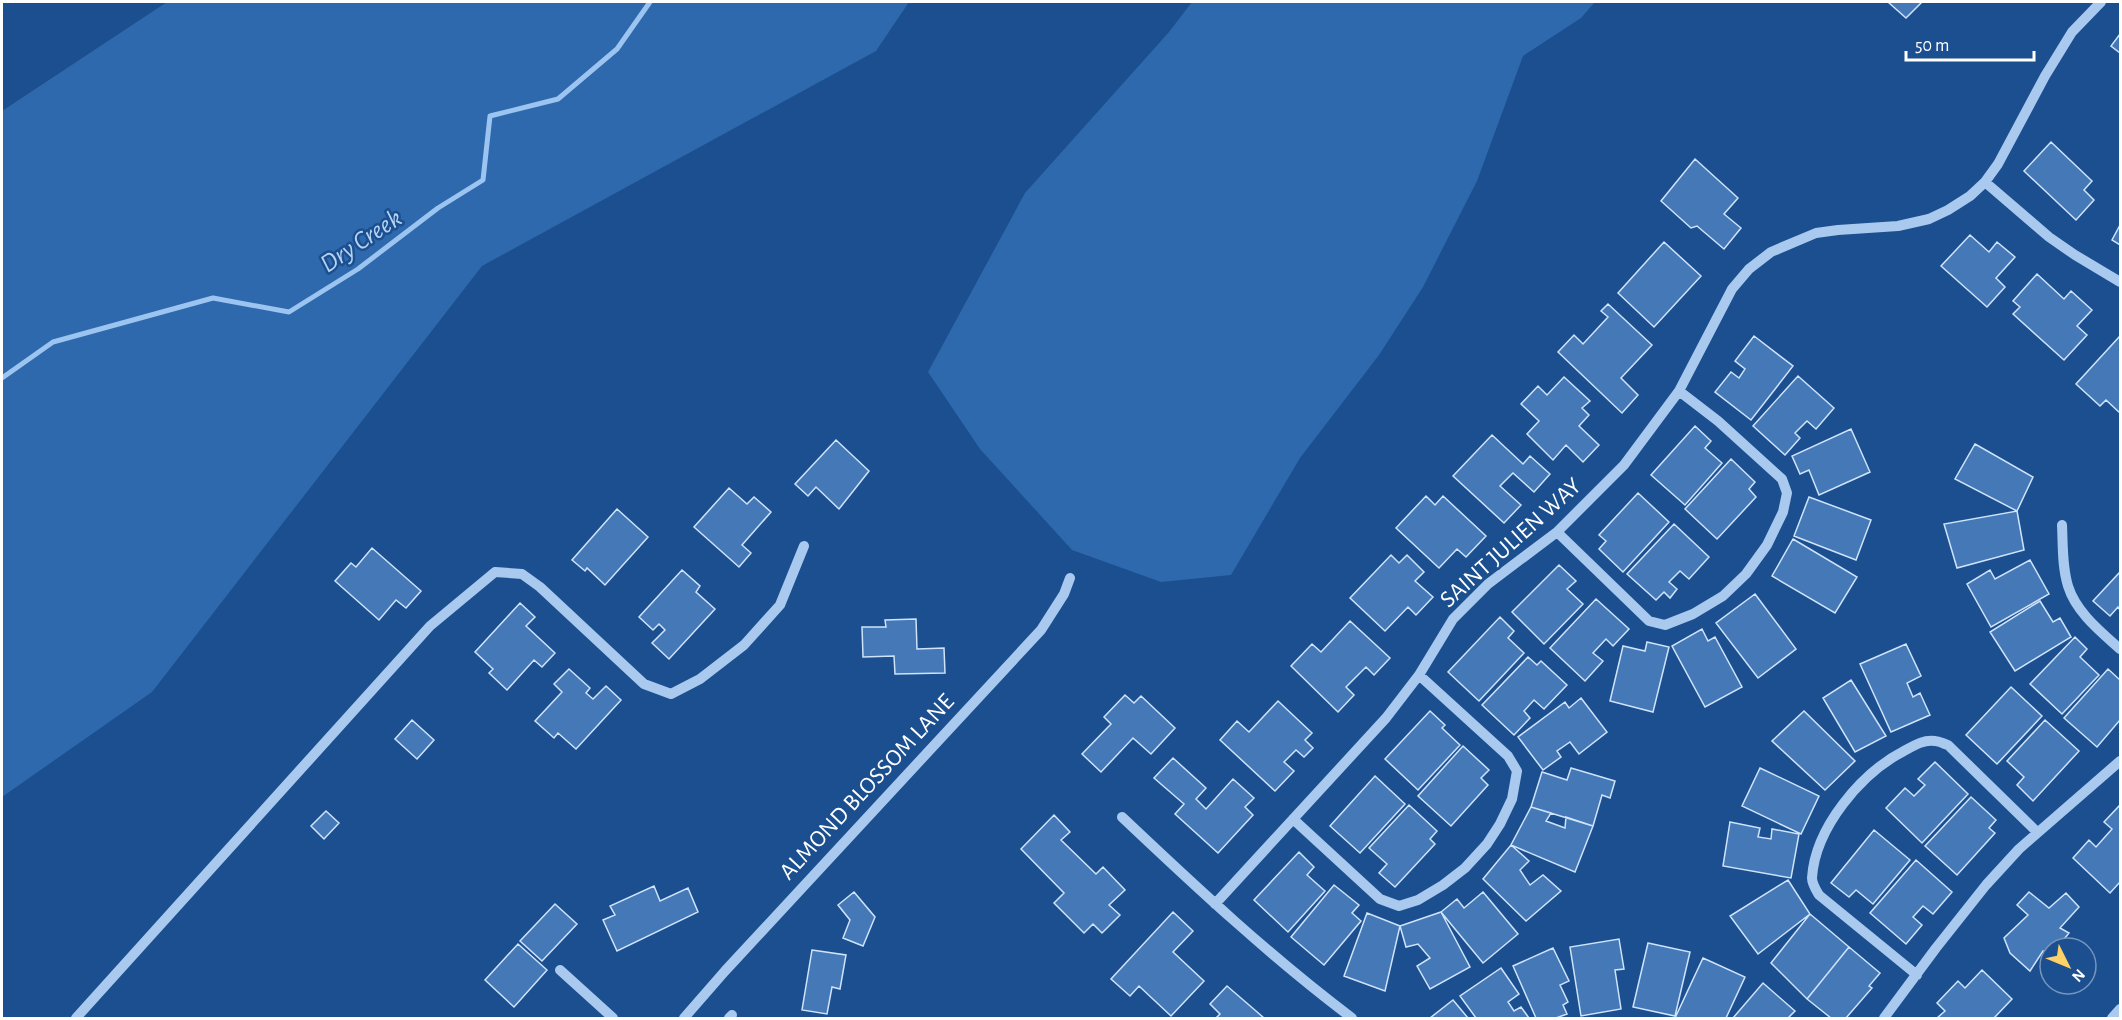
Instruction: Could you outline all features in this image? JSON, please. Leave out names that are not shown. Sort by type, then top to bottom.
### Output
[{"type":"street","points":[[2101,2],[2065,42],[1998,164],[1985,182],[2049,237],[2121,282]]},
{"type":"street","name":"SAINT JULIEN WAY","points":[[1215,904],[1386,718],[1419,675],[1453,619],[1488,584],[1557,532],[1624,465],[1678,391],[1732,289],[1749,269],[1771,252],[1816,233],[1898,226],[1929,219],[1970,196],[1985,182]]},
{"type":"street","points":[[1557,532],[1649,621],[1665,625],[1693,614],[1723,596],[1746,574],[1767,545],[1783,512],[1786,493],[1782,480],[1718,420],[1678,391]]},
{"type":"street","points":[[2062,525],[2063,559],[2067,585],[2077,605],[2093,624],[2121,649]]},
{"type":"street","points":[[76,1018],[430,627],[495,572],[522,574],[540,587],[644,684],[671,694],[700,680],[744,645],[780,605],[804,546]]},
{"type":"street","name":"ALMOND BLOSSOM LANE","points":[[684,1018],[1041,630],[1064,594],[1070,578]]},
{"type":"street","points":[[1293,819],[1380,899],[1399,906],[1418,900],[1443,885],[1465,868],[1487,844],[1512,799],[1517,771],[1508,756],[1419,675]]},
{"type":"street","points":[[1917,975],[1819,895],[1812,880],[1817,854],[1833,818],[1858,785],[1888,759],[1920,742],[1935,741],[1948,745],[2037,832]]},
{"type":"street","points":[[1884,1018],[1986,885],[2037,832],[2121,761]]},
{"type":"street","points":[[1122,817],[1215,904],[1320,994],[1352,1018]]},
{"type":"street","points":[[560,970],[613,1018]]},
{"type":"street","points":[[2112,1018],[2121,1009]]},
{"type":"shaded area","points":[[167,2],[909,2],[876,51],[482,266],[152,692],[2,797],[2,111]]},
{"type":"shaded area","points":[[1192,2],[1595,2],[1581,18],[1523,56],[1477,181],[1423,287],[1379,355],[1300,458],[1231,575],[1161,582],[1072,550],[980,449],[928,372],[1025,193],[1169,32]]},
{"type":"building","points":[[1888,2],[1922,2],[1906,18]]},
{"type":"building","points":[[2120,34],[2120,53],[2111,46]]},
{"type":"building","points":[[2051,142],[2092,181],[2084,190],[2094,200],[2076,220],[2024,171]]},
{"type":"building","points":[[1695,159],[1738,198],[1724,214],[1741,228],[1724,249],[1697,226],[1691,228],[1661,201]]},
{"type":"building","points":[[2120,225],[2120,245],[2112,240]]},
{"type":"building","points":[[1970,235],[1989,252],[1997,242],[2015,257],[1996,278],[2005,287],[1987,307],[1941,266]]},
{"type":"building","points":[[1664,242],[1701,276],[1654,327],[1618,293]]},
{"type":"building","points":[[2037,274],[2064,299],[2071,291],[2092,310],[2077,326],[2087,335],[2064,360],[2013,314],[2020,307],[2013,301]]},
{"type":"building","points":[[1608,304],[1652,345],[1621,378],[1638,395],[1622,413],[1558,352],[1574,335],[1583,344],[1608,317],[1601,311]]},
{"type":"building","points":[[1754,336],[1793,366],[1751,420],[1715,392],[1731,372],[1739,378],[1745,369],[1735,361]]},
{"type":"building","points":[[2120,336],[2120,413],[2106,400],[2100,406],[2076,384]]},
{"type":"building","points":[[1798,376],[1834,408],[1816,429],[1807,421],[1795,433],[1800,438],[1785,455],[1753,426]]},
{"type":"building","points":[[1564,377],[1590,401],[1582,408],[1589,415],[1579,426],[1599,445],[1583,462],[1566,445],[1553,460],[1527,434],[1539,421],[1521,404],[1538,386],[1547,395]]},
{"type":"building","points":[[1695,426],[1711,441],[1705,448],[1722,463],[1685,505],[1651,475]]},
{"type":"building","points":[[1851,429],[1870,472],[1819,495],[1809,470],[1800,474],[1792,456]]},
{"type":"building","points":[[1492,435],[1523,464],[1530,456],[1550,474],[1534,492],[1513,473],[1500,486],[1521,505],[1504,523],[1453,476]]},
{"type":"building","points":[[836,440],[869,471],[839,509],[816,487],[808,496],[795,484]]},
{"type":"building","points":[[1975,444],[2033,477],[2017,511],[1955,479]]},
{"type":"building","points":[[1731,459],[1755,482],[1749,489],[1756,497],[1717,539],[1685,509]]},
{"type":"building","points":[[729,488],[747,504],[754,497],[771,512],[742,545],[751,553],[739,567],[694,527]]},
{"type":"building","points":[[1638,493],[1669,522],[1623,572],[1599,549],[1606,541],[1599,535]]},
{"type":"building","points":[[1426,496],[1435,505],[1443,496],[1486,536],[1466,557],[1457,549],[1439,568],[1396,528]]},
{"type":"building","points":[[1809,497],[1871,520],[1856,560],[1794,536]]},
{"type":"building","points":[[617,509],[648,537],[605,585],[587,568],[585,571],[572,560]]},
{"type":"building","points":[[2017,511],[2024,550],[1957,568],[1944,524]]},
{"type":"building","points":[[1674,524],[1709,557],[1689,579],[1680,571],[1669,582],[1677,589],[1670,598],[1664,592],[1656,600],[1627,574]]},
{"type":"building","points":[[1793,539],[1857,577],[1835,613],[1772,576]]},
{"type":"building","points":[[372,548],[421,591],[406,608],[396,600],[379,620],[335,581],[351,563],[356,567]]},
{"type":"building","points":[[1391,555],[1399,563],[1407,555],[1424,572],[1415,581],[1433,597],[1416,615],[1408,607],[1385,631],[1350,598]]},
{"type":"building","points":[[2030,560],[2049,594],[1991,627],[1967,584],[1990,570],[1995,579]]},
{"type":"building","points":[[1559,565],[1576,581],[1567,589],[1583,604],[1544,644],[1512,612]]},
{"type":"building","points":[[682,570],[700,586],[696,592],[715,609],[669,659],[652,643],[665,630],[659,624],[653,630],[639,617]]},
{"type":"building","points":[[2120,572],[2120,610],[2118,607],[2110,616],[2093,601]]},
{"type":"building","points":[[1755,594],[1796,649],[1758,678],[1716,623]]},
{"type":"building","points":[[1596,599],[1629,629],[1613,646],[1606,639],[1593,653],[1603,661],[1585,681],[1550,648]]},
{"type":"building","points":[[2040,601],[2053,622],[2060,618],[2071,637],[2015,671],[1990,632]]},
{"type":"building","points":[[520,603],[535,617],[526,626],[555,653],[542,667],[534,660],[507,690],[489,673],[493,669],[475,652]]},
{"type":"building","points":[[1500,617],[1514,631],[1508,638],[1524,653],[1479,701],[1448,672]]},
{"type":"building","points":[[916,619],[917,649],[944,648],[945,673],[895,674],[894,656],[863,657],[862,627],[886,627],[885,620]]},
{"type":"building","points":[[1350,621],[1390,658],[1374,675],[1366,667],[1346,687],[1354,695],[1338,712],[1291,666],[1312,644],[1321,652]]},
{"type":"building","points":[[1702,629],[1708,641],[1715,637],[1742,687],[1705,707],[1672,646]]},
{"type":"building","points":[[2075,637],[2087,649],[2080,657],[2099,675],[2062,714],[2030,684]]},
{"type":"building","points":[[1647,642],[1669,647],[1653,712],[1610,701],[1623,646],[1645,651]]},
{"type":"building","points":[[1906,644],[1921,676],[1907,683],[1913,697],[1920,693],[1930,715],[1891,732],[1860,664]]},
{"type":"building","points":[[1528,657],[1537,665],[1541,661],[1567,685],[1544,709],[1534,700],[1524,711],[1530,718],[1514,735],[1482,705]]},
{"type":"building","points":[[569,669],[590,688],[586,693],[593,699],[606,686],[621,700],[576,749],[558,733],[554,738],[535,721],[562,692],[554,684]]},
{"type":"building","points":[[2108,669],[2120,680],[2120,720],[2097,747],[2064,718]]},
{"type":"building","points":[[1851,680],[1886,736],[1855,752],[1823,698]]},
{"type":"building","points":[[2011,687],[2042,716],[1997,764],[1966,735]]},
{"type":"building","points":[[1125,695],[1134,703],[1141,696],[1175,728],[1151,754],[1133,738],[1101,772],[1082,754],[1111,724],[1104,717]]},
{"type":"building","points":[[1581,698],[1607,732],[1579,754],[1570,742],[1557,751],[1561,757],[1543,770],[1518,737],[1565,702],[1569,708]]},
{"type":"building","points":[[1278,701],[1312,733],[1305,740],[1313,748],[1304,757],[1296,750],[1284,762],[1294,771],[1275,791],[1220,740],[1237,721],[1249,732]]},
{"type":"building","points":[[1430,711],[1445,725],[1442,728],[1460,745],[1418,790],[1385,759]]},
{"type":"building","points":[[1804,711],[1855,761],[1825,790],[1772,741]]},
{"type":"building","points":[[412,720],[434,740],[417,759],[395,739]]},
{"type":"building","points":[[2045,720],[2079,751],[2033,801],[2017,785],[2024,777],[2007,761]]},
{"type":"building","points":[[1463,746],[1489,770],[1481,778],[1488,785],[1451,826],[1418,796]]},
{"type":"building","points":[[1173,758],[1206,788],[1196,799],[1206,809],[1233,779],[1254,798],[1245,807],[1253,815],[1218,853],[1175,814],[1184,804],[1154,778]]},
{"type":"building","points":[[1935,762],[1968,794],[1922,843],[1886,808],[1905,788],[1914,796],[1925,785],[1918,779]]},
{"type":"building","points":[[1571,768],[1615,781],[1610,798],[1602,795],[1593,826],[1531,807],[1542,772],[1567,780]]},
{"type":"building","points":[[1760,768],[1819,796],[1801,834],[1742,806]]},
{"type":"building","points":[[1375,776],[1405,804],[1360,853],[1330,826]]},
{"type":"building","points":[[1971,797],[1996,820],[1989,828],[1995,833],[1957,875],[1925,846]]},
{"type":"building","points":[[1409,805],[1437,831],[1430,839],[1435,844],[1395,887],[1379,873],[1387,864],[1369,848]]},
{"type":"building","points":[[2120,805],[2120,882],[2110,893],[2073,858],[2089,840],[2096,847],[2112,829],[2104,822]]},
{"type":"building","points":[[1531,807],[1551,813],[1546,821],[1565,828],[1566,817],[1593,826],[1575,872],[1511,845]]},
{"type":"building","points":[[326,811],[339,823],[324,839],[311,826]]},
{"type":"building","points":[[1054,815],[1070,832],[1061,840],[1096,874],[1103,867],[1125,890],[1109,905],[1120,915],[1102,933],[1093,924],[1084,933],[1054,903],[1064,893],[1021,849]]},
{"type":"building","points":[[1730,822],[1760,828],[1758,837],[1771,839],[1772,829],[1799,834],[1791,878],[1723,866]]},
{"type":"building","points":[[1874,830],[1910,860],[1873,904],[1856,890],[1849,897],[1831,883]]},
{"type":"building","points":[[1511,845],[1529,861],[1520,870],[1530,885],[1543,875],[1561,891],[1526,921],[1483,879]]},
{"type":"building","points":[[1299,852],[1314,867],[1307,875],[1325,891],[1288,932],[1254,900]]},
{"type":"building","points":[[1916,860],[1952,892],[1933,914],[1923,906],[1913,917],[1922,925],[1906,944],[1870,913]]},
{"type":"building","points":[[1788,880],[1810,914],[1758,954],[1730,916]]},
{"type":"building","points":[[1334,885],[1359,905],[1352,913],[1361,921],[1324,965],[1291,937]]},
{"type":"building","points":[[654,886],[660,901],[688,888],[698,912],[617,951],[603,920],[615,915],[610,906]]},
{"type":"building","points":[[854,892],[875,917],[863,946],[843,938],[850,920],[838,905]]},
{"type":"building","points":[[1483,892],[1518,934],[1483,963],[1441,912],[1457,899],[1464,908]]},
{"type":"building","points":[[2029,892],[2049,908],[2066,893],[2079,907],[2060,928],[2069,933],[2067,936],[2038,936],[2038,959],[2030,971],[2010,953],[2004,938],[2028,915],[2017,905]]},
{"type":"building","points":[[555,904],[577,924],[542,961],[520,941]]},
{"type":"building","points":[[1173,912],[1193,931],[1173,952],[1204,981],[1171,1016],[1139,986],[1130,996],[1111,979]]},
{"type":"building","points":[[1441,912],[1470,967],[1430,989],[1417,966],[1430,958],[1418,944],[1406,947],[1400,926]]},
{"type":"building","points":[[1367,913],[1400,926],[1385,991],[1344,976]]},
{"type":"building","points":[[1810,914],[1849,947],[1807,999],[1771,963]]},
{"type":"building","points":[[1619,939],[1624,969],[1615,970],[1621,1009],[1581,1016],[1570,947]]},
{"type":"building","points":[[1648,943],[1690,952],[1675,1016],[1633,1007]]},
{"type":"building","points":[[518,944],[547,970],[514,1007],[485,980]]},
{"type":"building","points":[[1849,947],[1880,973],[1869,986],[1872,988],[1846,1018],[1831,1018],[1807,999]]},
{"type":"building","points":[[1553,948],[1569,981],[1560,985],[1568,1002],[1563,1005],[1567,1014],[1556,1018],[1536,1018],[1513,966]]},
{"type":"building","points":[[812,950],[846,955],[840,989],[832,987],[827,1014],[802,1010]]},
{"type":"building","points":[[1703,958],[1745,977],[1726,1018],[1675,1018]]},
{"type":"building","points":[[1501,968],[1519,994],[1508,1002],[1514,1011],[1521,1007],[1529,1018],[1476,1018],[1460,996]]},
{"type":"building","points":[[1982,970],[2012,999],[1994,1018],[1937,1018],[1945,1011],[1937,1003],[1958,981],[1965,988]]},
{"type":"building","points":[[1763,983],[1795,1011],[1788,1018],[1733,1018]]},
{"type":"building","points":[[1227,986],[1264,1018],[1216,1018],[1220,1014],[1210,1004]]},
{"type":"building","points":[[1453,1000],[1468,1018],[1430,1018]]},
{"type":"waterway","name":"Dry Creek","points":[[2,378],[53,342],[213,298],[289,312],[358,269],[438,208],[483,180],[490,116],[558,99],[617,49],[650,2]]}]
